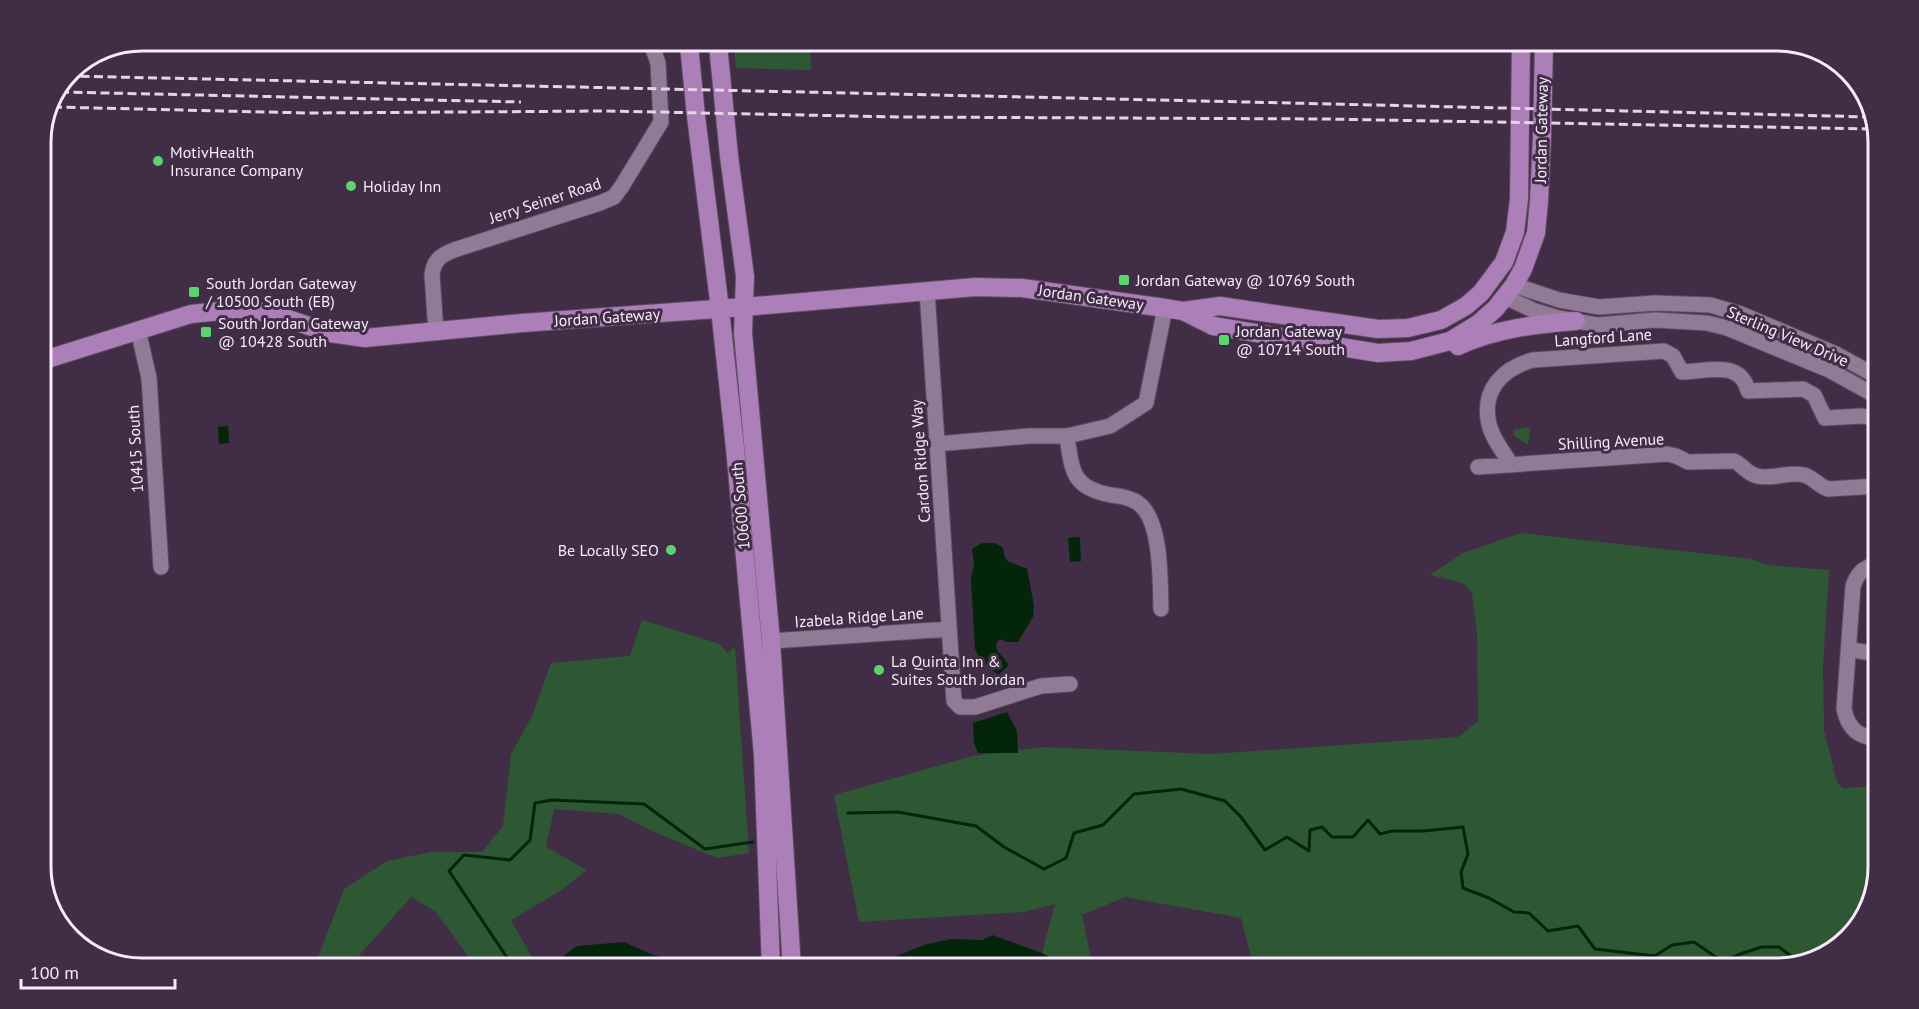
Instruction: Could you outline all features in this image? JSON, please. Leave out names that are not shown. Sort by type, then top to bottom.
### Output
[{"type":"main road","name":"10600 South","points":[[690,51],[735,448],[763,755],[771,958]]},
{"type":"main road","name":"10600 South","points":[[719,51],[745,276],[743,333],[771,641],[791,958]]},
{"type":"main road","name":"Jordan Gateway","points":[[51,358],[191,314],[217,310],[273,314],[330,333],[354,337],[383,337],[522,323],[975,287],[1022,288],[1174,309],[1220,306],[1378,329],[1408,328],[1441,320],[1466,306],[1481,293],[1504,262],[1515,232],[1518,208],[1521,51]]},
{"type":"main road","name":"Jordan Gateway","points":[[1174,309],[1213,326],[1378,353],[1411,351],[1450,341],[1478,324],[1523,269],[1536,233],[1542,136],[1544,51]]},
{"type":"main road","points":[[1378,329],[1404,340],[1424,336],[1457,322],[1477,309],[1490,296],[1508,290],[1503,281],[1523,228],[1518,208]]},
{"type":"main road","points":[[1346,348],[1361,358],[1374,362],[1420,360],[1489,334],[1576,321]]},
{"type":"street","name":"Jerry Seiner Road","points":[[436,332],[432,274],[437,259],[454,249],[614,197],[661,122],[658,63],[654,51]]},
{"type":"street","name":"Cardon Ridge Way","points":[[927,290],[954,701],[960,707],[975,707],[1041,686],[1070,684]]},
{"type":"street","name":"Sterling View Drive","points":[[1508,290],[1535,311],[1598,325],[1655,320],[1707,322],[1829,370],[1868,391]]},
{"type":"street","name":"Sterling View Drive","points":[[1508,290],[1599,307],[1654,303],[1710,305],[1741,314],[1836,354],[1868,372]]},
{"type":"street","points":[[936,444],[1029,436],[1067,436],[1110,426],[1146,403],[1174,309]]},
{"type":"street","name":"10415 South","points":[[138,330],[149,378],[160,567]]},
{"type":"street","name":"Langford Lane","points":[[1511,465],[1489,426],[1487,412],[1489,398],[1495,384],[1505,372],[1518,364],[1533,360],[1664,351],[1673,356],[1682,372],[1733,371],[1743,377],[1748,391],[1803,388],[1814,396],[1825,418],[1868,417]]},
{"type":"street","points":[[1067,436],[1071,468],[1082,484],[1097,492],[1123,496],[1138,503],[1148,518],[1157,539],[1161,609]]},
{"type":"street","name":"Shilling Avenue","points":[[1478,467],[1667,454],[1688,462],[1734,461],[1749,473],[1760,477],[1804,475],[1822,488],[1828,489],[1868,487]]},
{"type":"street","points":[[1868,568],[1862,570],[1853,586],[1844,709],[1851,728],[1857,734],[1868,737]]},
{"type":"street","name":"Izabela Ridge Lane","points":[[771,641],[949,629]]},
{"type":"street","points":[[1849,649],[1868,652]]},
{"type":"shaded area","points":[[735,51],[810,51],[811,70],[736,68]]},
{"type":"shaded area","points":[[228,426],[229,443],[219,444],[218,427]]},
{"type":"shaded area","points":[[1530,427],[1528,445],[1513,435],[1514,430]]},
{"type":"shaded area","points":[[1521,533],[1752,559],[1766,565],[1829,570],[1823,666],[1824,730],[1837,782],[1843,788],[1868,787],[1868,867],[1865,891],[1853,918],[1837,935],[1812,951],[1777,958],[1251,958],[1241,918],[1125,897],[1082,915],[1091,958],[1051,958],[1042,953],[1055,904],[1024,912],[859,922],[834,795],[973,756],[1042,747],[1212,754],[1458,737],[1478,721],[1477,634],[1472,593],[1463,583],[1430,575],[1463,553]]},
{"type":"shaded area","points":[[1080,537],[1081,561],[1070,562],[1068,538]]},
{"type":"shaded area","points":[[982,543],[995,543],[1003,548],[1008,562],[1027,568],[1034,606],[1033,617],[1018,642],[1007,642],[1000,639],[996,644],[997,650],[1009,665],[998,675],[980,659],[975,649],[971,579],[974,564],[972,549]]},
{"type":"shaded area","points":[[642,620],[720,644],[727,653],[735,647],[749,853],[717,858],[618,814],[554,809],[546,847],[587,870],[560,891],[511,920],[532,958],[470,958],[436,912],[411,897],[357,958],[318,958],[344,889],[387,861],[431,852],[482,852],[503,826],[511,754],[532,716],[551,663],[630,656]]},
{"type":"shaded area","points":[[1007,712],[1017,731],[1018,753],[978,753],[974,743],[973,723]]},
{"type":"shaded area","points":[[992,935],[1050,958],[892,958],[924,945],[951,939],[982,940]]},
{"type":"shaded area","points":[[624,942],[664,958],[561,958],[577,946]]},
{"type":"waterway","points":[[848,813],[898,812],[976,826],[1004,847],[1044,869],[1066,858],[1074,833],[1103,825],[1134,794],[1181,789],[1225,801],[1241,817],[1265,850],[1287,837],[1309,851],[1310,830],[1322,827],[1332,837],[1353,837],[1368,820],[1380,834],[1392,831],[1463,827],[1468,854],[1461,872],[1463,888],[1489,898],[1514,912],[1529,913],[1548,931],[1578,926],[1595,949],[1655,956],[1672,945],[1694,942],[1717,958]]},
{"type":"waterway","points":[[507,958],[449,871],[464,855],[510,860],[530,840],[535,803],[552,800],[644,804],[705,849],[753,842]]},
{"type":"waterway","points":[[1732,958],[1762,947],[1779,947],[1792,957]]},
{"type":"railway","points":[[80,76],[1864,117]]},
{"type":"railway","points":[[66,92],[521,102]]},
{"type":"railway","points":[[58,107],[308,113],[605,111],[901,117],[1326,119],[1867,129]]},
{"type":"place","name":"MotivHealth Insurance Company","points":[[158,161]]},
{"type":"place","name":"Holiday Inn","points":[[351,186]]},
{"type":"place","name":"Jordan Gateway @ 10769 South","points":[[1124,280]]},
{"type":"place","name":"South Jordan Gateway / 10500 South (EB)","points":[[194,292]]},
{"type":"place","name":"South Jordan Gateway @ 10428 South","points":[[206,332]]},
{"type":"place","name":"Jordan Gateway @ 10714 South","points":[[1224,340]]},
{"type":"place","name":"Be Locally SEO","points":[[671,550]]},
{"type":"place","name":"La Quinta Inn & Suites South Jordan","points":[[879,670]]}]
